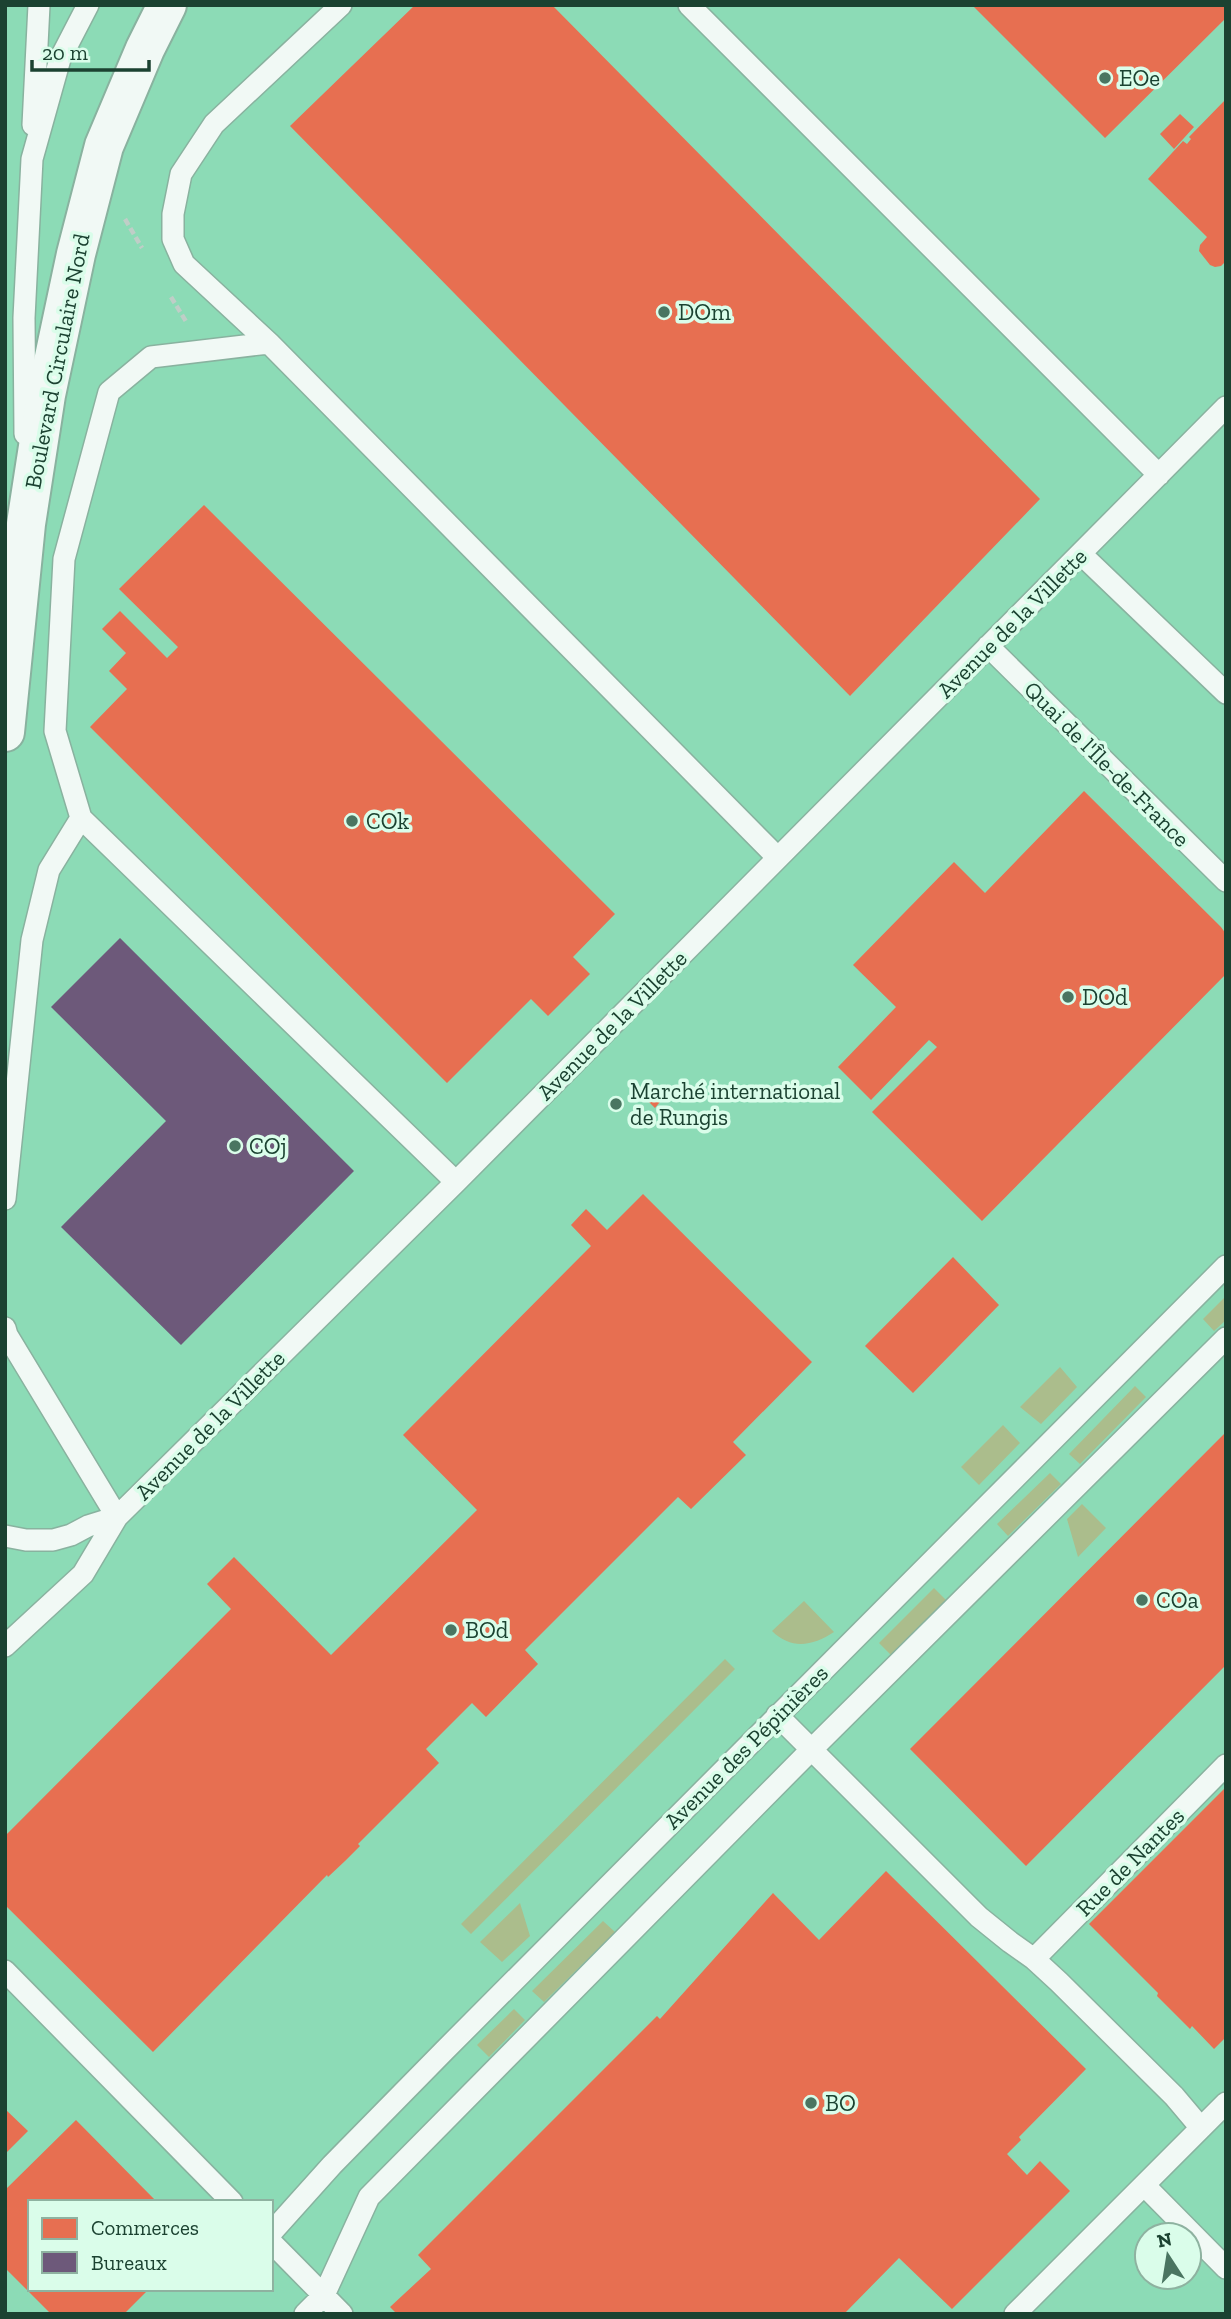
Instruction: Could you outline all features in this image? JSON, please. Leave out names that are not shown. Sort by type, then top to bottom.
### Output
[{"type":"street","name":"Boulevard Circulaire Nord","points":[[5,732],[26,524],[47,396],[88,201],[104,146],[121,102],[167,5]]},
{"type":"lane","points":[[26,524],[24,318],[39,5]]},
{"type":"lane","points":[[32,159],[61,60],[88,5]]},
{"type":"lane","points":[[341,5],[214,124],[181,174],[173,214],[173,239],[184,264],[269,343],[777,858]]},
{"type":"lane","points":[[689,5],[1159,475]]},
{"type":"lane","points":[[269,343],[151,357],[109,391],[64,559],[54,732],[80,818],[456,1182]]},
{"type":"lane","name":"Avenue de la Villette","points":[[5,1646],[83,1574],[117,1517],[456,1182],[1226,407]]},
{"type":"lane","points":[[1081,554],[1226,693]]},
{"type":"lane","name":"Quai de l'Île-de-France","points":[[988,646],[1226,881]]},
{"type":"lane","points":[[5,1199],[32,940],[49,870],[80,818]]},
{"type":"lane","name":"Avenue des Pépinières","points":[[273,2231],[332,2165],[425,2070],[1226,1266]]},
{"type":"lane","points":[[5,1328],[117,1517],[52,1540],[26,1540],[5,1536]]},
{"type":"lane","points":[[305,2314],[324,2295],[369,2197],[811,1750],[1226,1338]]},
{"type":"lane","points":[[778,1715],[979,1917],[1034,1958],[1174,2096],[1201,2128]]},
{"type":"lane","name":"Rue de Nantes","points":[[1034,1958],[1226,1765]]},
{"type":"lane","points":[[5,1971],[230,2200]]},
{"type":"lane","points":[[1015,2314],[1226,2103]]},
{"type":"lane","points":[[1144,2185],[1226,2268]]},
{"type":"lane","points":[[273,2244],[342,2314]]},
{"type":"shaded area","name":"Marché international de Rungis","points":[[5,5],[1226,5],[1226,2314],[5,2314]]},
{"type":"shaded area","points":[[1226,1296],[1226,1320],[1214,1331],[1203,1319]]},
{"type":"shaded area","points":[[1060,1367],[1077,1387],[1041,1424],[1020,1407]]},
{"type":"shaded area","points":[[1135,1386],[1146,1397],[1080,1464],[1069,1454]]},
{"type":"shaded area","points":[[1003,1425],[1020,1443],[979,1485],[961,1467]]},
{"type":"shaded area","points":[[1050,1473],[1061,1484],[1008,1536],[997,1524]]},
{"type":"shaded area","points":[[1082,1504],[1106,1528],[1078,1557],[1067,1519]]},
{"type":"shaded area","points":[[934,1588],[946,1600],[891,1655],[879,1643]]},
{"type":"shaded area","points":[[804,1601],[834,1632],[802,1644],[787,1641],[772,1631]]},
{"type":"shaded area","points":[[725,1659],[735,1669],[471,1934],[461,1924]]},
{"type":"shaded area","points":[[520,1903],[530,1936],[502,1962],[480,1942]]},
{"type":"shaded area","points":[[603,1921],[615,1932],[544,2002],[532,1991]]},
{"type":"shaded area","points":[[514,2009],[525,2020],[489,2057],[477,2045]]},
{"type":"building: Commerces","name":"DOm","points":[[415,5],[552,5],[1040,499],[850,696],[290,126]]},
{"type":"building: Commerces","name":"EOe","points":[[972,5],[1226,5],[1226,18],[1105,138]]},
{"type":"building: Commerces","points":[[1226,99],[1226,261],[1215,267],[1210,265],[1199,251],[1200,245],[1207,237],[1148,179],[1183,141],[1187,144],[1191,139],[1189,137]]},
{"type":"building: Commerces","points":[[1180,114],[1194,127],[1174,149],[1160,134]]},
{"type":"building: Commerces","name":"COk","points":[[204,505],[615,914],[573,957],[590,974],[548,1016],[531,999],[447,1083],[90,727],[127,689],[109,671],[126,653],[102,629],[120,611],[167,658],[178,647],[119,589]]},
{"type":"building: Commerces","name":"DOd","points":[[1084,791],[1221,927],[1226,934],[1226,974],[982,1221],[872,1112],[937,1047],[929,1040],[871,1100],[838,1067],[896,1007],[853,965],[954,862],[985,893]]},
{"type":"building: Commerces","points":[[658,1092],[663,1098],[655,1108],[648,1101]]},
{"type":"building: Commerces","name":"BOd","points":[[643,1194],[812,1362],[733,1442],[746,1455],[691,1509],[678,1497],[525,1650],[538,1664],[486,1717],[472,1703],[426,1749],[439,1763],[358,1844],[360,1846],[328,1877],[327,1875],[153,2052],[5,1905],[5,1836],[231,1609],[207,1584],[234,1557],[331,1655],[477,1510],[403,1435],[591,1246],[571,1225],[586,1209],[607,1230]]},
{"type":"building: Commerces","points":[[953,1257],[999,1305],[913,1393],[865,1346]]},
{"type":"building: Commerces","name":"COa","points":[[1226,1432],[1226,1665],[1026,1866],[910,1749]]},
{"type":"building: Commerces","points":[[1226,1787],[1226,2037],[1214,2049],[1157,1996],[1158,1993],[1089,1924]]},
{"type":"building: Commerces","name":"BO","points":[[886,1871],[1086,2069],[1019,2137],[1021,2140],[1007,2154],[1027,2175],[1040,2161],[1070,2191],[952,2309],[899,2258],[844,2314],[397,2314],[390,2307],[431,2269],[418,2255],[657,2016],[660,2019],[773,1893],[819,1940]]},
{"type":"building: Commerces","points":[[5,2109],[28,2131],[5,2154]]},
{"type":"building: Commerces","points":[[76,2120],[155,2200],[28,2200],[28,2291],[5,2268],[5,2190]]},
{"type":"building: Commerces","points":[[28,2291],[147,2291],[124,2314],[51,2314]]},
{"type":"building: Bureaux","name":"COj","points":[[120,938],[354,1171],[181,1345],[61,1227],[166,1121],[51,1007]]},
{"type":"place","name":"EOe","points":[[1105,78]]},
{"type":"place","name":"DOm","points":[[664,312]]},
{"type":"place","name":"COk","points":[[352,821]]},
{"type":"place","name":"DOd","points":[[1068,997]]},
{"type":"place","name":"Marché international de Rungis","points":[[616,1104]]},
{"type":"place","name":"COj","points":[[235,1146]]},
{"type":"place","name":"COa","points":[[1142,1600]]},
{"type":"place","name":"BOd","points":[[451,1630]]},
{"type":"place","name":"BO","points":[[811,2103]]}]
